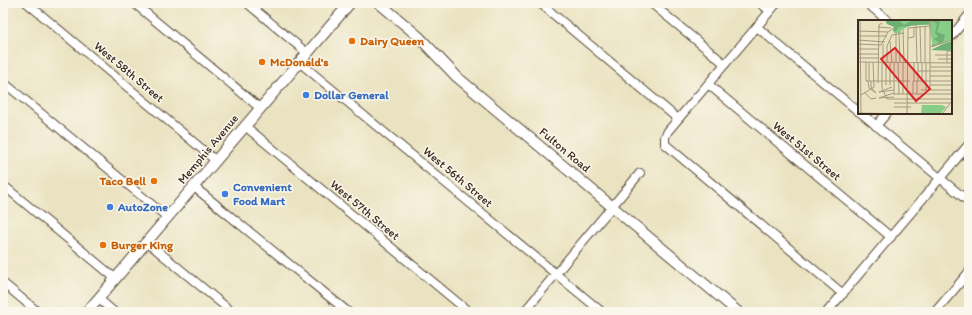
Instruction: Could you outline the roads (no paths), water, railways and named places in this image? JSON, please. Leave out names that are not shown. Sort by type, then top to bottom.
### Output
[{"type":"main road","name":"Memphis Avenue","points":[[87,312],[350,3]]},
{"type":"main road","name":"Fulton Road","points":[[379,3],[418,36],[457,77],[738,312]]},
{"type":"street","name":"West 58th Street","points":[[27,3],[216,160]]},
{"type":"street","points":[[134,3],[260,108]]},
{"type":"street","points":[[247,3],[307,53]]},
{"type":"street","points":[[540,3],[678,118]]},
{"type":"street","points":[[651,3],[725,64]]},
{"type":"street","points":[[760,3],[770,11]]},
{"type":"street","points":[[777,3],[678,118],[665,137],[665,144],[843,294]]},
{"type":"street","points":[[867,3],[887,20]]},
{"type":"street","points":[[952,36],[969,15]]},
{"type":"street","points":[[757,27],[858,110]]},
{"type":"street","name":"West 56th Street","points":[[299,62],[602,312]]},
{"type":"street","points":[[3,82],[167,217]]},
{"type":"street","name":"West 51st Street","points":[[708,84],[891,236]]},
{"type":"street","points":[[862,114],[969,202]]},
{"type":"street","points":[[876,126],[886,114]]},
{"type":"street","name":"West 57th Street","points":[[245,126],[469,312]]},
{"type":"street","points":[[827,312],[969,144]]},
{"type":"street","points":[[524,312],[640,173]]},
{"type":"street","points":[[3,185],[116,279]]},
{"type":"street","points":[[194,186],[348,312]]},
{"type":"street","points":[[147,242],[232,312]]},
{"type":"street","points":[[935,312],[969,272]]},
{"type":"street","points":[[3,283],[38,312]]},
{"type":"street","points":[[98,299],[114,312]]},
{"type":"place","name":"Dairy Queen","points":[[352,41]]},
{"type":"place","name":"McDonald's","points":[[262,62]]},
{"type":"place","name":"Dollar General","points":[[306,95]]},
{"type":"place","name":"Taco Bell","points":[[154,181]]},
{"type":"place","name":"Convenient Food Mart","points":[[225,194]]},
{"type":"place","name":"AutoZone","points":[[110,207]]},
{"type":"place","name":"Burger King","points":[[103,245]]}]
